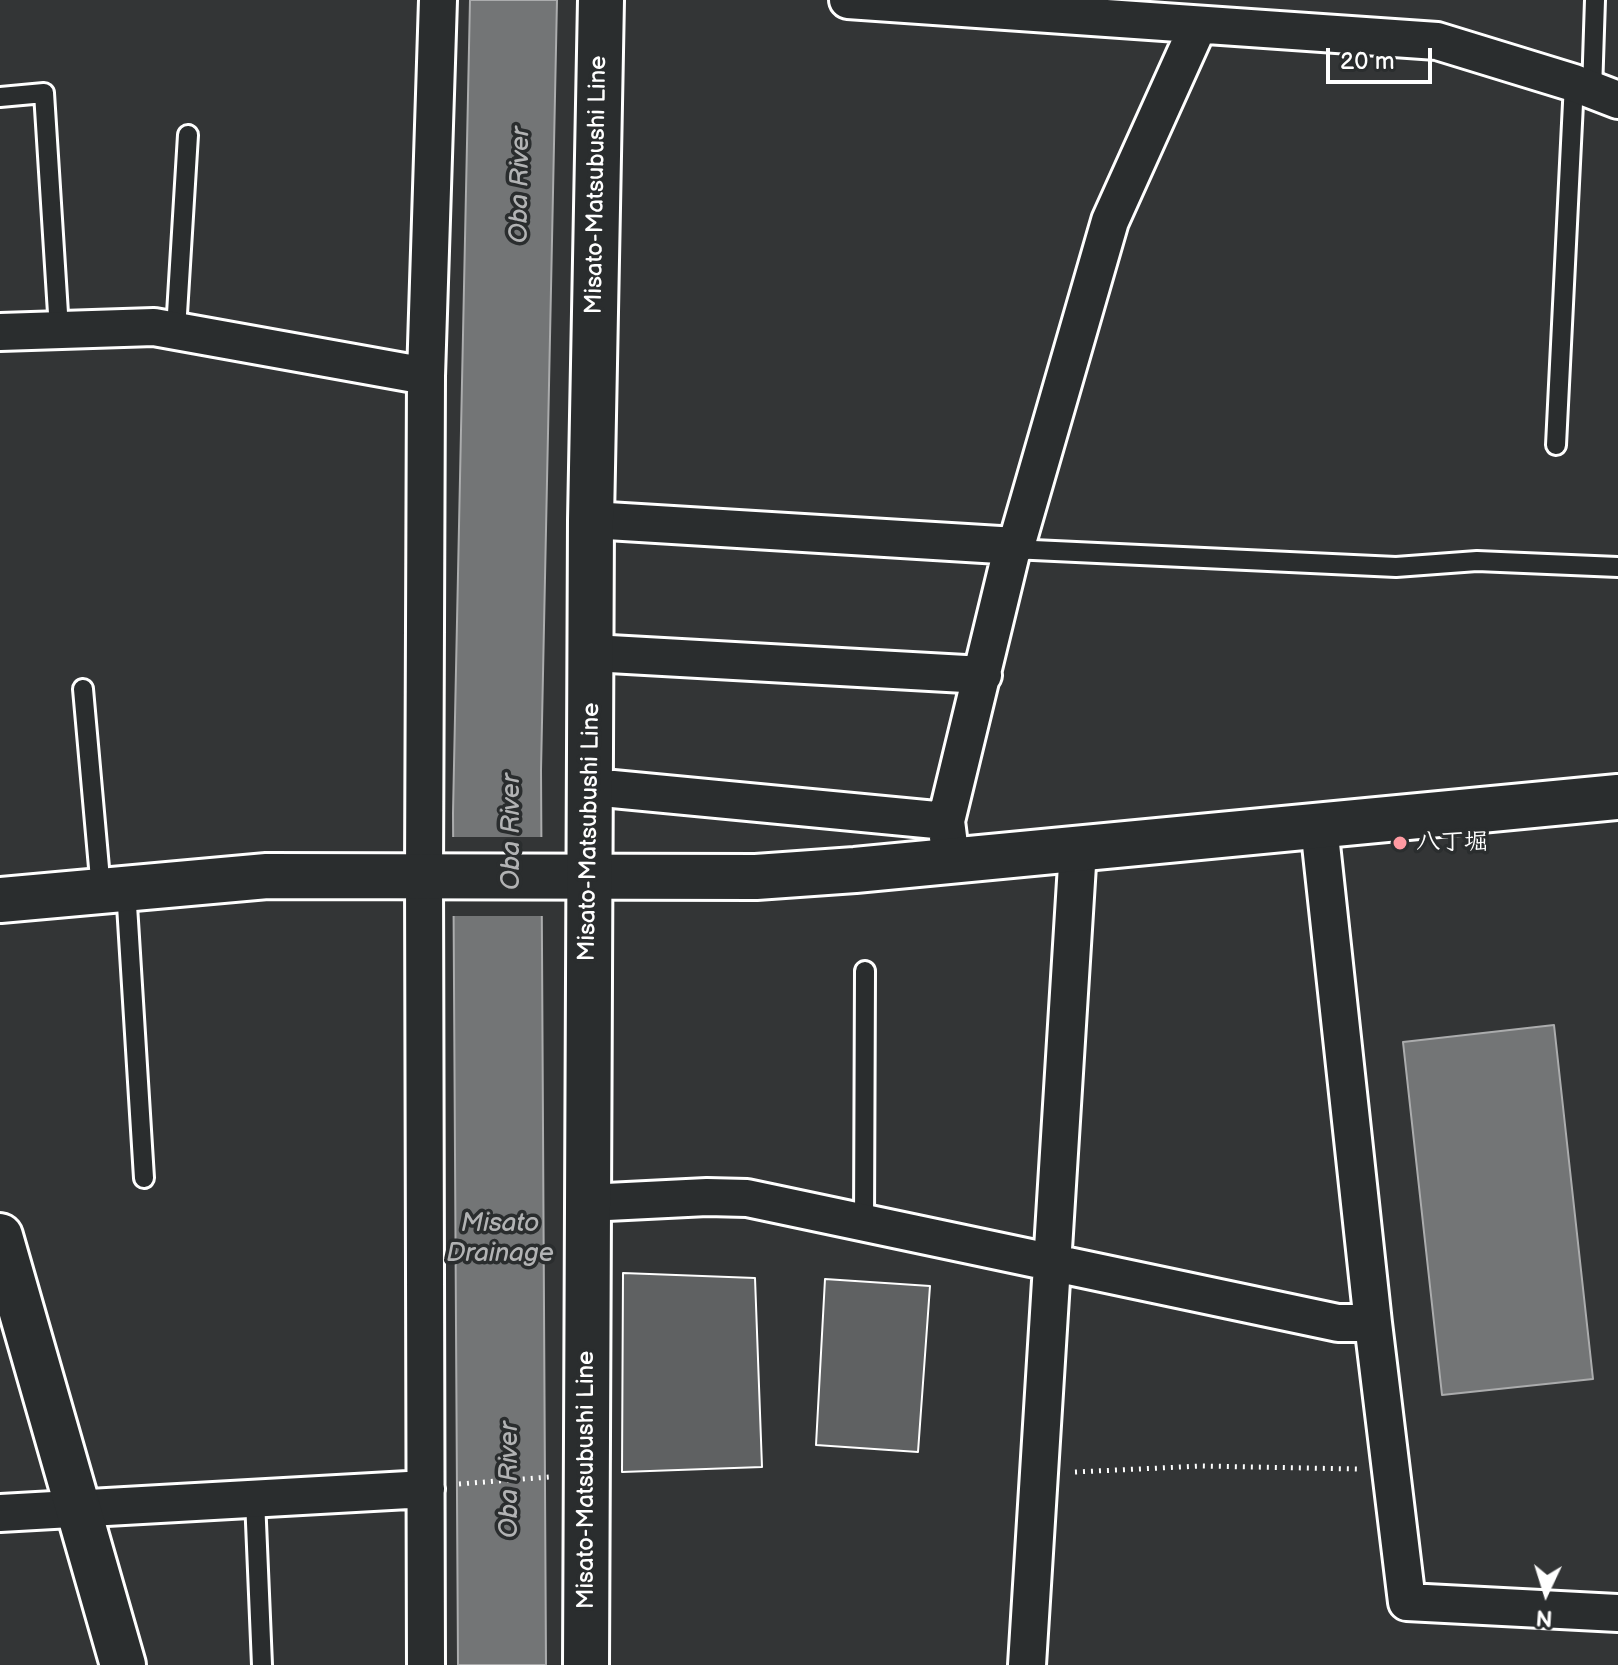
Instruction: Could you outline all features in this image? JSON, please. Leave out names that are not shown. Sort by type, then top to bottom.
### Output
[{"type":"street","points":[[426,1665],[433,876],[426,376],[438,0]]},
{"type":"street","name":"Misato-Matsubushi Line","points":[[586,1665],[587,1203],[575,876],[592,653],[591,520],[601,0]]},
{"type":"street","points":[[848,0],[1203,17],[1437,41],[1595,91]]},
{"type":"street","points":[[948,841],[1014,547],[1110,221],[1203,17]]},
{"type":"street","points":[[0,332],[154,327],[426,376]]},
{"type":"street","points":[[591,520],[1014,547]]},
{"type":"street","points":[[592,653],[983,675]]},
{"type":"street","points":[[613,789],[948,841],[1078,849],[1618,797]]},
{"type":"street","points":[[1319,826],[1407,1602],[1618,1613]]},
{"type":"street","points":[[0,900],[267,876],[756,877],[948,841]]},
{"type":"street","points":[[1027,1665],[1078,849]]},
{"type":"street","points":[[587,1203],[747,1198],[1338,1323],[1373,1323]]},
{"type":"street","points":[[0,1236],[123,1665]]},
{"type":"street","points":[[0,1513],[426,1488]]},
{"type":"lane","points":[[1556,445],[1595,91],[1595,0]]},
{"type":"lane","points":[[0,97],[44,93],[59,329]]},
{"type":"lane","points":[[176,330],[188,135]]},
{"type":"lane","points":[[1014,547],[1396,567],[1477,561],[1618,567]]},
{"type":"lane","points":[[83,689],[113,889],[144,1178]]},
{"type":"lane","points":[[864,1223],[865,971]]},
{"type":"lane","points":[[255,1499],[262,1665]]},
{"type":"path","points":[[1064,1473],[1202,1466],[1391,1470]]},
{"type":"path","points":[[426,1488],[551,1477]]},
{"type":"water","name":"Misato Drainage","points":[[470,0],[557,0],[541,770],[546,1665],[458,1665],[453,813]]},
{"type":"water","points":[[1554,1025],[1593,1379],[1442,1395],[1403,1042]]},
{"type":"pier","points":[[449,837],[545,837],[545,916],[450,916]]},
{"type":"building","points":[[623,1273],[755,1278],[762,1467],[622,1472]]},
{"type":"building","points":[[825,1279],[930,1286],[918,1452],[816,1445]]},
{"type":"place","name":"八丁堀","points":[[1400,843]]},
{"type":"water label","name":"Oba River","points":[[521,185]]},
{"type":"water label","name":"Oba River","points":[[512,832]]},
{"type":"water label","name":"Oba River","points":[[510,1480]]}]
